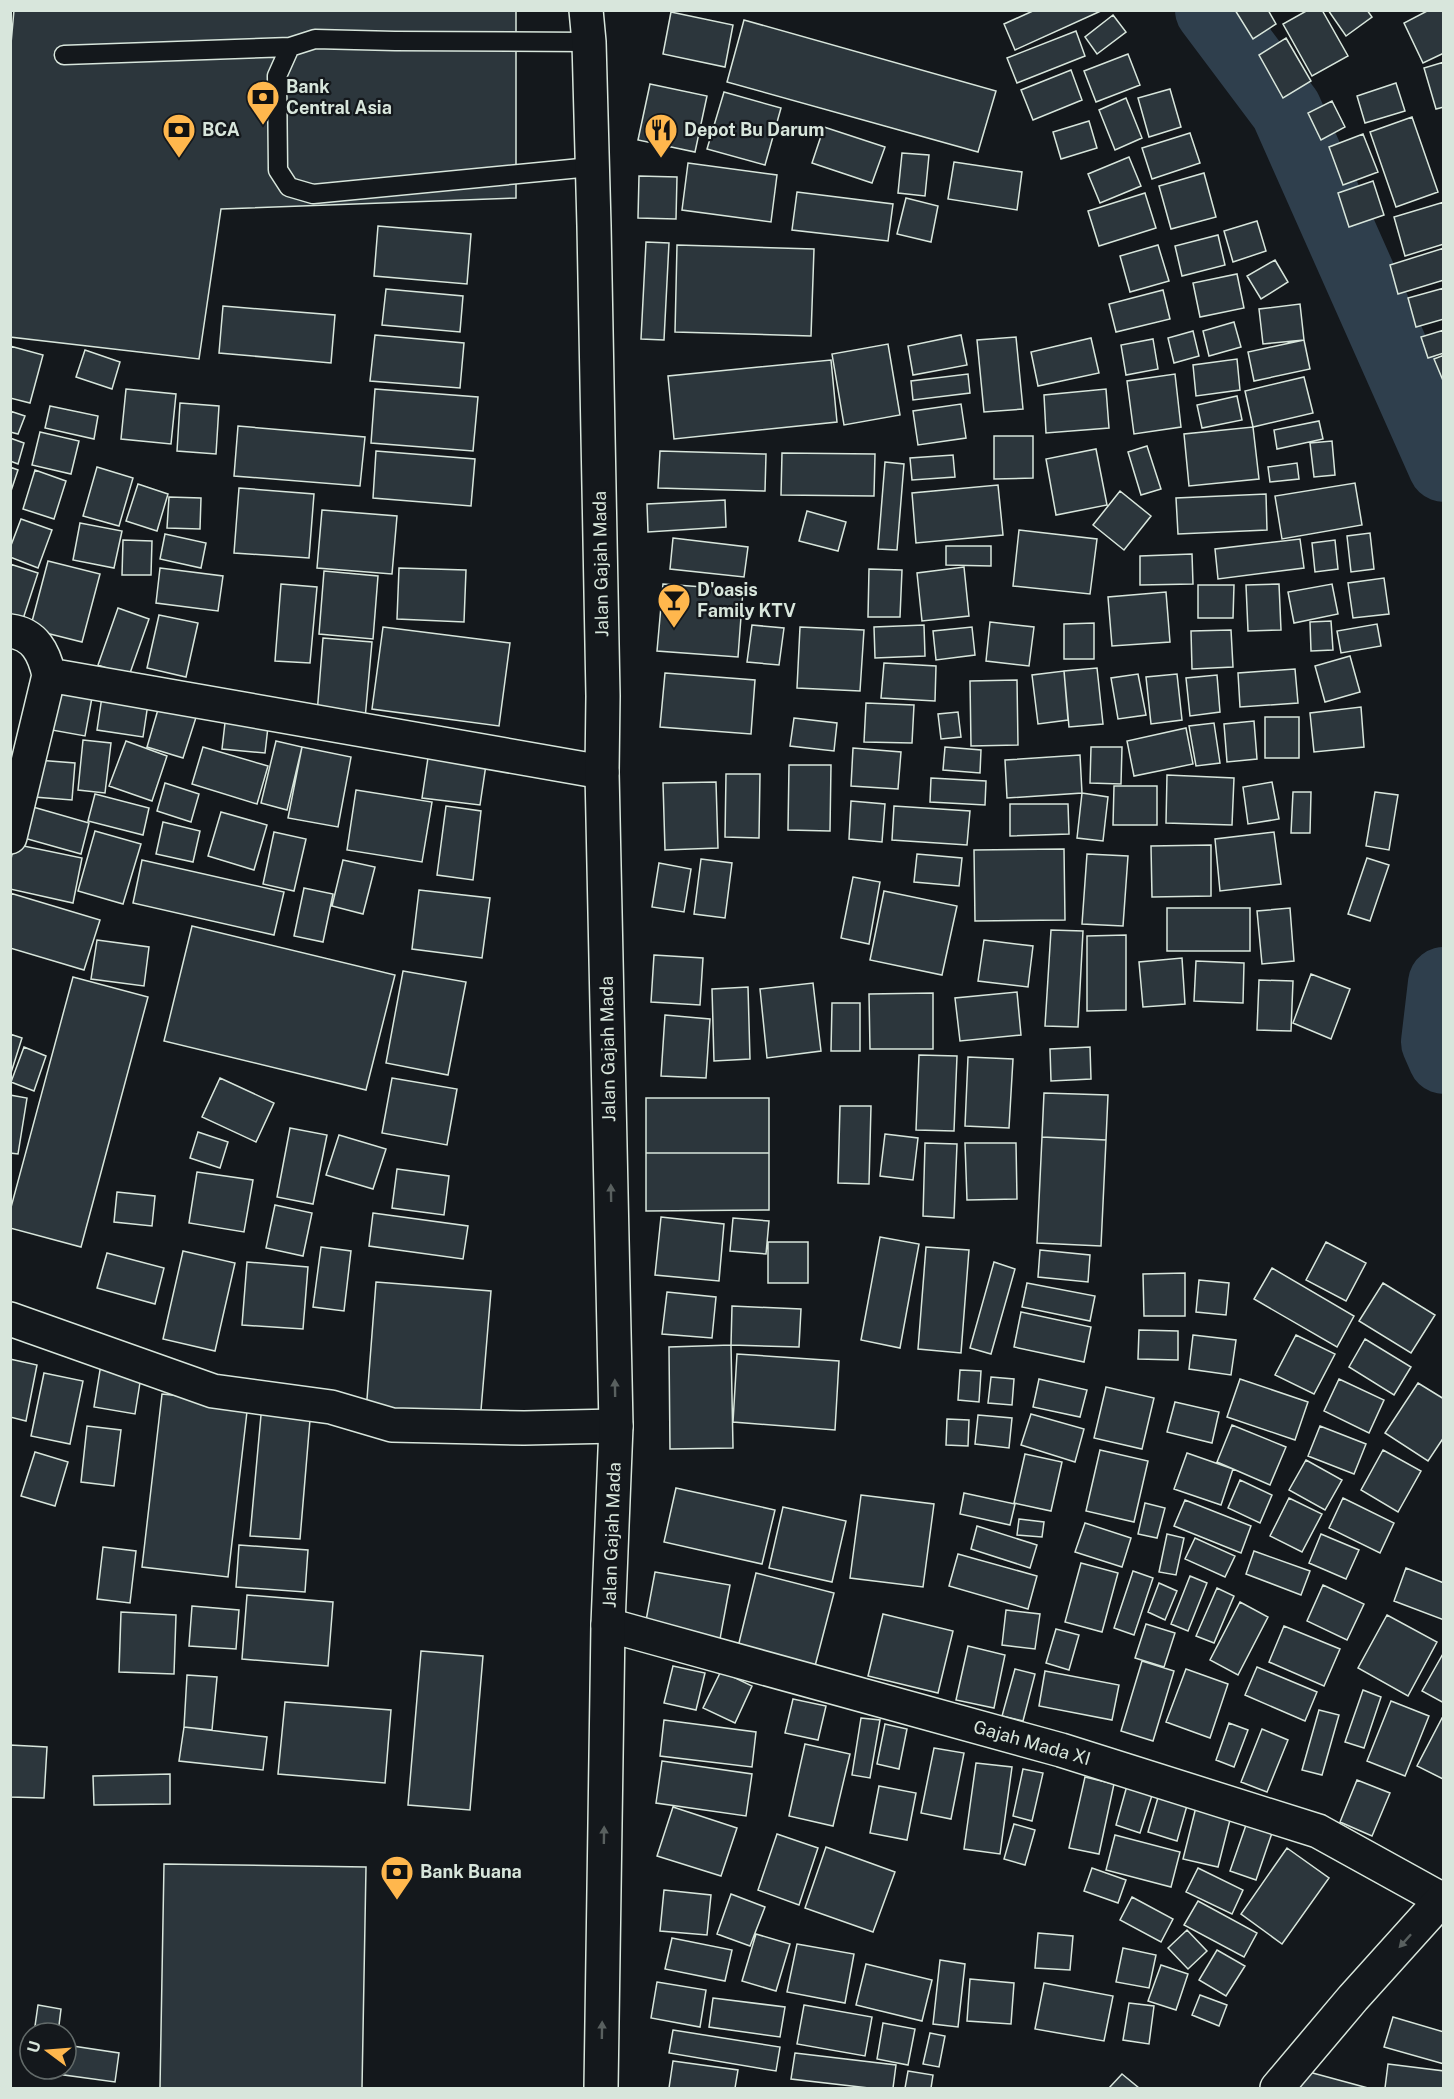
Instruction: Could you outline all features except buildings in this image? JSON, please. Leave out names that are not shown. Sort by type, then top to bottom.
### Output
[{"type":"main road","name":"Jalan Gajah Mada","points":[[588,26],[616,1425],[608,1625],[601,2088]]},
{"type":"main road","points":[[10,631],[21,632],[40,648],[49,675],[10,837]]},
{"type":"main road","points":[[49,675],[602,772]]},
{"type":"main road","points":[[10,1319],[213,1390],[331,1407],[392,1425],[524,1428],[616,1425]]},
{"type":"main road","name":"Gajah Mada XI","points":[[608,1625],[1061,1750],[1318,1831],[1442,1898]]},
{"type":"main road","points":[[1277,2088],[1442,1898]]},
{"type":"lane","points":[[64,55],[290,47],[315,39],[588,26]]},
{"type":"lane","points":[[290,47],[277,76],[278,170],[289,187],[313,194],[591,167]]},
{"type":"waterway","points":[[1211,10],[1286,110],[1444,466]]},
{"type":"waterway","points":[[1444,983],[1437,1042],[1444,1058]]},
{"type":"place","name":"Bank Central Asia","points":[[263,126]]},
{"type":"place","name":"BCA","points":[[179,159]]},
{"type":"place","name":"Depot Bu Darum","points":[[661,159]]},
{"type":"place","name":"D'oasis Family KTV","points":[[674,629]]},
{"type":"place","name":"Bank Buana","points":[[397,1901]]}]
